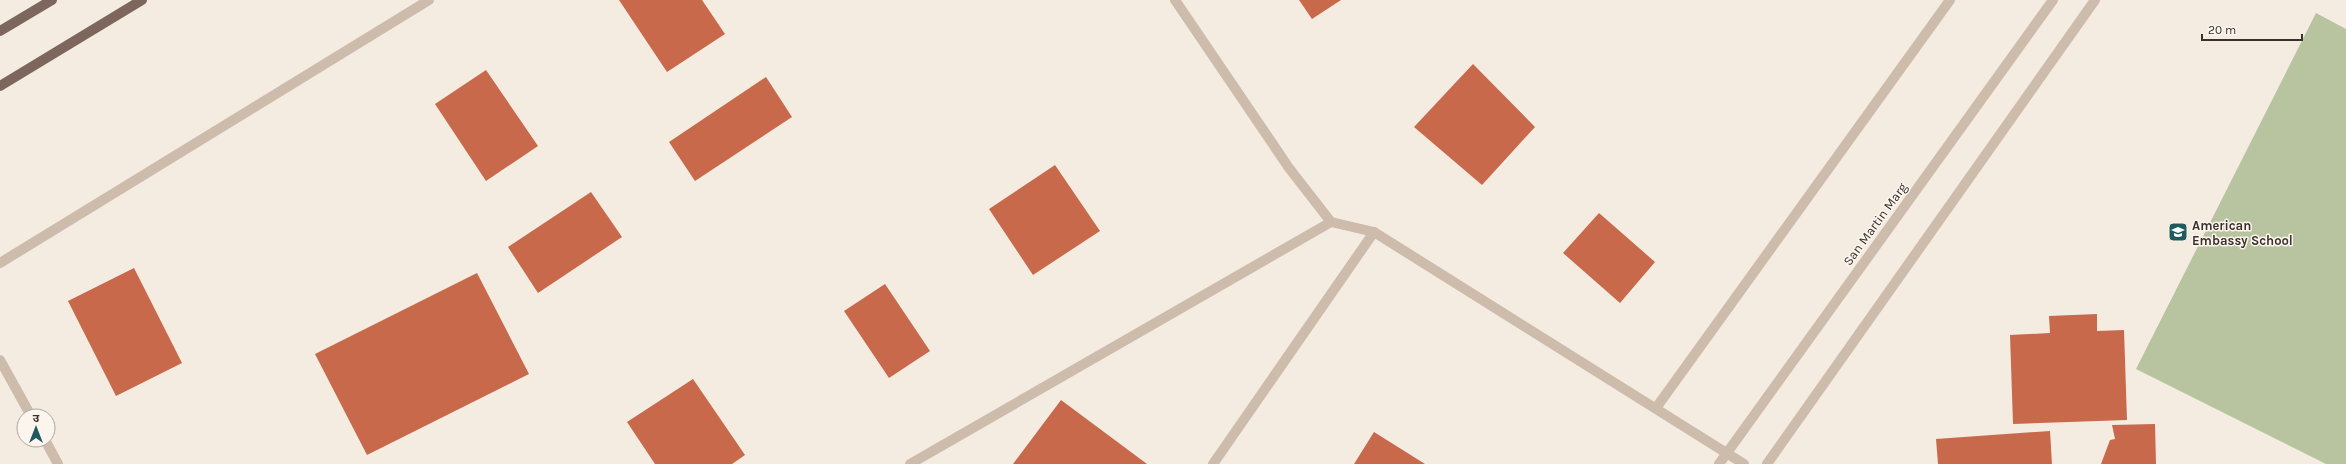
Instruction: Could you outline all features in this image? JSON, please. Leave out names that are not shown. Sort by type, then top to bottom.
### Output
[{"type":"main road","points":[[0,31],[52,0]]},
{"type":"main road","points":[[0,86],[142,0]]},
{"type":"street","points":[[0,263],[429,0]]},
{"type":"street","points":[[1175,0],[1289,168],[1330,222],[1374,232],[1744,464]]},
{"type":"street","points":[[1656,408],[1950,0]]},
{"type":"street","name":"San Martin Marg","points":[[1720,464],[2053,0]]},
{"type":"street","points":[[1767,464],[2095,0]]},
{"type":"street","points":[[910,464],[1330,222]]},
{"type":"street","points":[[1213,464],[1374,232]]},
{"type":"street","points":[[0,360],[27,408]]},
{"type":"street","points":[[49,448],[58,464]]},
{"type":"green space","points":[[2316,13],[2346,29],[2346,464],[2326,464],[2136,369]]},
{"type":"building","points":[[619,0],[702,0],[725,34],[667,72]]},
{"type":"building","points":[[1299,0],[1341,0],[1312,19]]},
{"type":"building","points":[[1473,64],[1535,127],[1482,185],[1414,127]]},
{"type":"building","points":[[486,70],[538,146],[486,181],[435,104]]},
{"type":"building","points":[[766,77],[792,117],[695,181],[669,142]]},
{"type":"building","points":[[1055,165],[1100,231],[1033,275],[989,209]]},
{"type":"building","points":[[591,192],[622,237],[538,293],[508,247]]},
{"type":"building","points":[[1599,213],[1655,262],[1620,303],[1563,253]]},
{"type":"building","points":[[134,268],[182,363],[116,396],[68,301]]},
{"type":"building","points":[[477,273],[529,374],[367,455],[315,354]]},
{"type":"building","points":[[885,284],[930,351],[889,378],[844,311]]},
{"type":"building","points":[[2097,314],[2097,331],[2124,330],[2127,420],[2013,424],[2010,335],[2050,333],[2049,316]]},
{"type":"building","points":[[693,379],[745,455],[732,464],[655,464],[627,422]]},
{"type":"building","points":[[1061,400],[1147,464],[1013,464]]},
{"type":"building","points":[[2155,424],[2156,464],[2101,464],[2110,440],[2115,439],[2112,425]]},
{"type":"building","points":[[2050,431],[2052,464],[1938,464],[1936,439]]},
{"type":"building","points":[[1374,432],[1425,464],[1354,464]]},
{"type":"place","name":"American Embassy School","points":[[2178,232]]}]
